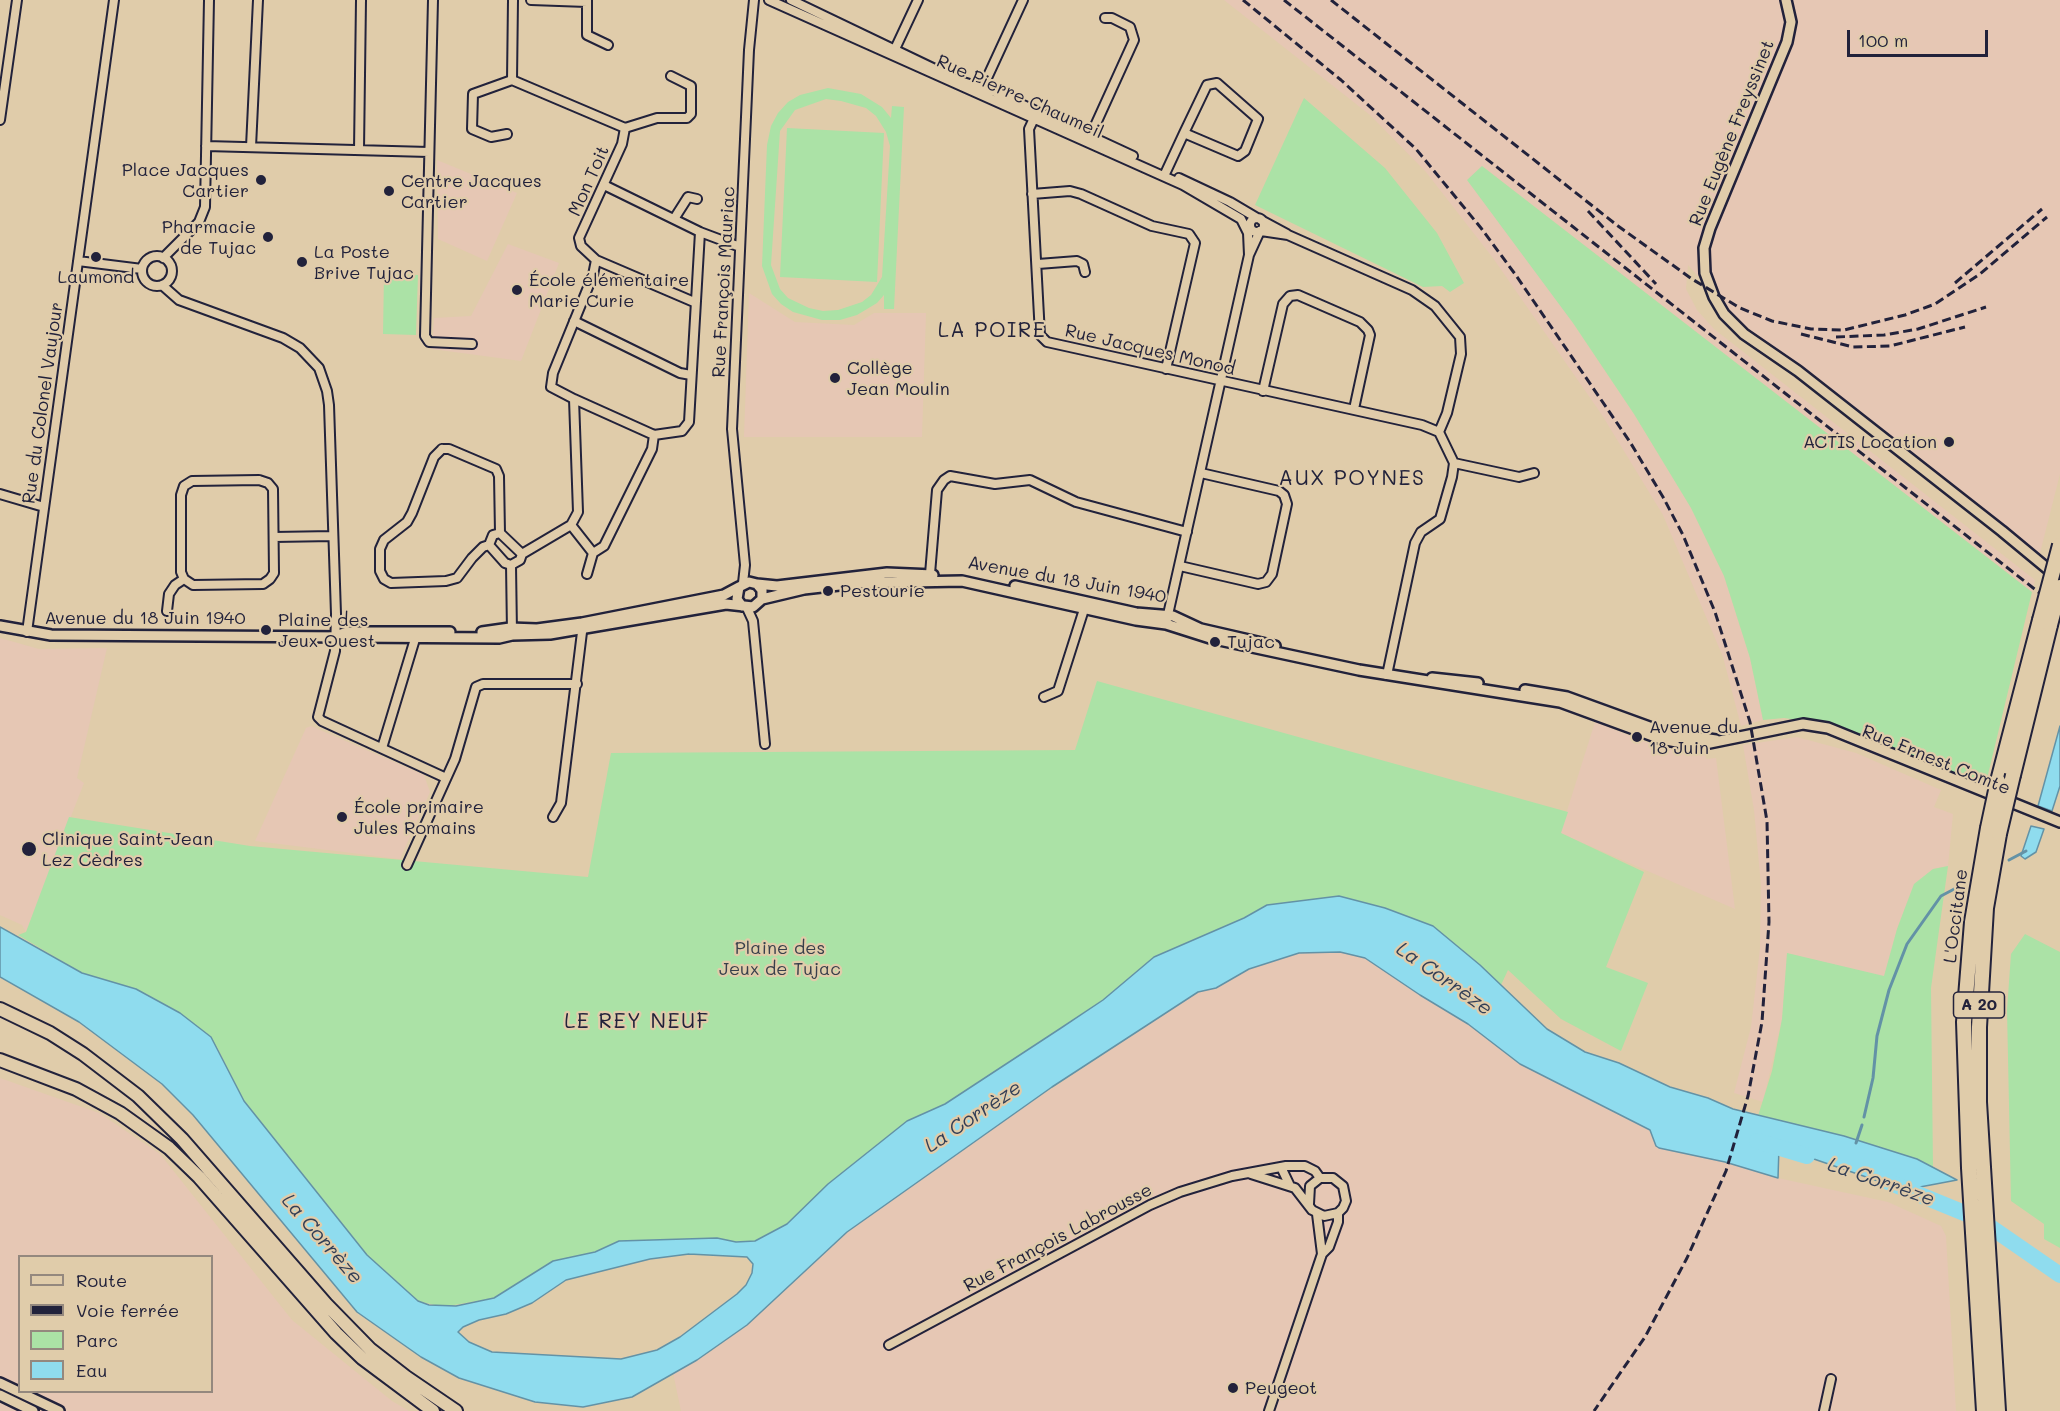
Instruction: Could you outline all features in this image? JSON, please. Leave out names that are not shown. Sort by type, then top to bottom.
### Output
[{"type":"highway","name":"L'Occitane","points":[[1984,1411],[1969,1168],[1965,1063],[1966,983],[1972,922],[1993,831],[2013,775],[2060,544]]},
{"type":"highway","name":"L'Occitane","points":[[1998,1411],[1979,1102],[1980,968],[1998,781],[2045,622],[2060,587]]},
{"type":"highway","points":[[0,1009],[50,1034],[83,1054],[138,1096],[182,1138],[326,1304],[370,1349],[456,1411]]},
{"type":"highway","points":[[0,1060],[76,1089],[120,1113],[169,1148],[199,1177],[345,1342],[393,1383],[433,1411]]},
{"type":"street","points":[[0,120],[17,0]]},
{"type":"street","name":"Rue du Colonel Vaujour","points":[[27,632],[114,0]]},
{"type":"street","points":[[163,258],[203,216],[209,0]]},
{"type":"street","points":[[251,147],[258,0]]},
{"type":"street","points":[[359,150],[361,0]]},
{"type":"street","points":[[433,0],[425,336],[429,342],[472,344]]},
{"type":"street","points":[[507,134],[491,137],[472,129],[473,94],[512,80],[513,0]]},
{"type":"street","points":[[531,0],[587,1],[587,35],[608,45]]},
{"type":"street","name":"Rue François Mauriac","points":[[748,584],[732,429],[749,38],[754,0]]},
{"type":"street","name":"Rue Pierre Chaumeil","points":[[769,0],[1035,114],[1230,202],[1288,235]]},
{"type":"street","name":"Rue Pierre Chaumeil","points":[[791,0],[980,92]]},
{"type":"street","points":[[895,49],[918,0]]},
{"type":"street","points":[[980,92],[1023,0]]},
{"type":"street","name":"Rue Eugène Freyssinet","points":[[1786,0],[1791,22],[1787,42],[1710,228],[1704,248],[1705,273],[1714,297],[1724,314],[1744,334],[1798,371],[2060,579]]},
{"type":"street","points":[[1089,140],[1134,39],[1130,27],[1112,18],[1105,18]]},
{"type":"street","name":"Mon Toit","points":[[512,80],[625,128],[657,118],[687,118],[691,114],[693,89],[670,76]]},
{"type":"street","points":[[1165,174],[1184,133],[1207,85],[1217,83],[1258,118],[1245,151],[1238,156],[1184,133]]},
{"type":"street","name":"Rue Jacques Monod","points":[[1035,114],[1029,129],[1032,194],[1038,264],[1040,335],[1047,342],[1422,425],[1439,432]]},
{"type":"street","name":"Mon Toit","points":[[596,260],[581,246],[579,238],[622,144],[625,128]]},
{"type":"street","points":[[206,146],[429,152]]},
{"type":"street","name":"Rue Pierre Chaumeil","points":[[1165,174],[1235,214],[1253,230]]},
{"type":"street","points":[[604,185],[700,232],[740,247]]},
{"type":"street","points":[[1032,194],[1070,191],[1082,194],[1152,226],[1189,234],[1195,243],[1166,369]]},
{"type":"street","points":[[674,219],[688,197],[698,199]]},
{"type":"street","points":[[1167,619],[1249,255],[1253,230],[1250,222],[1259,219],[1264,224],[1253,230]]},
{"type":"street","points":[[1253,230],[1288,235],[1412,290],[1435,306],[1456,329],[1462,343],[1447,412],[1439,432],[1454,463],[1444,512],[1436,523],[1421,532],[1415,543],[1387,672]]},
{"type":"street","points":[[694,302],[596,260],[593,276],[553,373],[551,387],[654,435],[682,430],[689,422],[694,302],[700,232]]},
{"type":"street","points":[[152,257],[163,258],[169,262],[171,275],[162,285],[156,286],[146,280],[142,269],[152,257]]},
{"type":"street","points":[[78,261],[142,269]]},
{"type":"street","points":[[1038,264],[1077,261],[1083,264],[1086,272]]},
{"type":"street","points":[[162,285],[179,300],[283,338],[313,359],[327,391],[336,636],[335,651],[318,717],[322,722],[446,777]]},
{"type":"street","points":[[1263,391],[1283,304],[1290,296],[1298,295],[1360,322],[1368,330],[1370,335],[1354,410]]},
{"type":"street","points":[[574,321],[680,373],[691,375]]},
{"type":"street","points":[[489,545],[505,563],[511,565],[520,560],[522,554],[571,525],[578,512],[574,399]]},
{"type":"street","points":[[587,574],[593,553],[604,546],[652,449],[654,435]]},
{"type":"street","points":[[500,533],[493,535],[489,545],[483,547],[472,558],[457,578],[446,581],[391,583],[384,579],[380,571],[380,549],[384,540],[406,522],[434,457],[442,449],[449,449],[496,469],[499,476],[500,533],[522,554]]},
{"type":"street","points":[[1454,463],[1519,477],[1534,473]]},
{"type":"street","points":[[1180,566],[1258,584],[1266,582],[1272,574],[1287,504],[1284,495],[1279,491],[1201,473]]},
{"type":"street","points":[[930,574],[937,490],[944,480],[950,477],[965,477],[995,484],[1030,480],[1076,502],[1187,531]]},
{"type":"street","points":[[259,480],[268,483],[273,489],[274,573],[263,584],[193,585],[184,579],[181,572],[181,495],[186,484],[192,481],[259,480]]},
{"type":"street","points":[[0,494],[44,507]]},
{"type":"street","points":[[571,525],[593,553]]},
{"type":"street","points":[[274,537],[333,536]]},
{"type":"street","points":[[511,565],[512,631]]},
{"type":"street","name":"Avenue du 18 Juin 1940","points":[[336,636],[347,632],[512,631],[541,636],[724,595],[748,584],[777,586],[887,573],[930,574],[956,576],[1086,605],[1136,620],[1167,619],[1209,631],[1387,672]]},
{"type":"street","points":[[167,611],[168,594],[184,579]]},
{"type":"street","name":"Avenue du 18 Juin 1940","points":[[583,626],[726,604],[752,605],[804,589],[857,583],[952,580],[1086,605]]},
{"type":"street","points":[[752,605],[737,599],[748,584],[762,590],[752,605],[765,744]]},
{"type":"street","points":[[1044,697],[1058,691],[1086,605]]},
{"type":"street","name":"Avenue du 18 Juin 1940","points":[[1167,619],[1252,648],[1560,702],[1674,742],[1705,744],[1737,737]]},
{"type":"street","name":"Avenue du 18 Juin 1940","points":[[0,626],[51,635],[336,636],[415,639],[499,638],[512,631]]},
{"type":"street","points":[[553,817],[561,803],[583,626]]},
{"type":"street","points":[[382,748],[415,639]]},
{"type":"street","points":[[407,865],[455,759],[477,687],[483,684],[577,684]]},
{"type":"street","name":"Rue Ernest Comte","points":[[1737,737],[1803,724],[1837,731],[2060,822]]},
{"type":"street","name":"Rue Ernest Comte","points":[[1798,726],[1830,735],[2060,828]]},
{"type":"street","name":"Rue François Labrousse","points":[[889,1345],[1150,1204],[1180,1191],[1247,1173],[1281,1167],[1305,1166],[1315,1171],[1320,1178],[1333,1178],[1343,1186],[1346,1201],[1338,1213],[1338,1222],[1329,1247],[1322,1254]]},
{"type":"street","points":[[1281,1167],[1290,1186],[1317,1214],[1331,1216],[1338,1213]]},
{"type":"street","points":[[1247,1173],[1290,1186]]},
{"type":"street","points":[[1309,1204],[1308,1192],[1320,1178]]},
{"type":"street","name":"Rue François Labrousse","points":[[1269,1411],[1322,1254],[1317,1214]]},
{"type":"street","points":[[1824,1411],[1831,1379]]},
{"type":"street","points":[[0,1383],[18,1392]]},
{"type":"street","points":[[21,1393],[59,1411]]},
{"type":"street","points":[[0,1395],[33,1411]]},
{"type":"shaded area","points":[[1224,0],[2060,0],[2060,474],[2040,553],[1736,319],[1688,265],[1686,289],[1697,310],[1714,329],[2035,580],[2032,592],[1482,166],[1573,323],[1634,414],[1691,508],[1724,576],[1750,658],[1763,720],[1741,726],[1723,657],[1663,515],[1602,415],[1493,258],[1426,172],[1370,115]]},
{"type":"shaded area","points":[[437,160],[517,193],[487,261],[438,239]]},
{"type":"shaded area","name":"École élémentaire Marie Curie","points":[[508,244],[559,263],[521,361],[432,349],[434,318],[471,316]]},
{"type":"shaded area","name":"Collège Jean Moulin","points":[[749,293],[795,322],[854,325],[874,313],[926,313],[922,437],[744,437]]},
{"type":"shaded area","name":"Clinique Saint-Jean Lez Cèdres","points":[[0,638],[39,649],[107,648],[77,778],[84,783],[26,932],[22,925],[0,915]]},
{"type":"shaded area","points":[[1595,722],[1653,745],[1670,750],[1705,751],[1706,759],[1716,758],[1735,909],[1560,833]]},
{"type":"shaded area","name":"École primaire Jules Romains","points":[[311,726],[424,775],[430,792],[400,859],[255,841],[306,728]]},
{"type":"shaded area","points":[[1797,737],[1856,753],[1941,790],[1934,807],[1953,814],[1948,866],[1933,869],[1914,884],[1897,929],[1884,977],[1787,953],[1782,1019],[1763,1102],[1734,1093],[1751,1027],[1760,948],[1761,885],[1754,810],[1743,745]]},
{"type":"shaded area","points":[[1331,951],[1358,954],[1381,966],[1420,995],[1468,1024],[1520,1064],[1650,1130],[1656,1146],[1725,1162],[1778,1178],[1888,1202],[1941,1226],[1946,1236],[1956,1411],[681,1411],[673,1373],[710,1352],[747,1325],[847,1232],[989,1130],[1198,992],[1216,988],[1249,969],[1289,954]]},
{"type":"shaded area","points":[[0,1078],[99,1113],[160,1154],[292,1320],[392,1401],[409,1411],[0,1411]]},
{"type":"green space","points":[[828,88],[861,94],[882,107],[891,118],[892,106],[904,107],[894,309],[884,309],[884,295],[877,303],[857,315],[840,320],[822,320],[793,312],[772,294],[762,266],[767,145],[771,126],[778,113],[788,102],[800,95]],"holes":[[[826,99],[866,108],[876,116],[886,132],[890,146],[882,277],[871,295],[862,302],[838,310],[823,311],[809,308],[788,298],[780,289],[771,265],[780,131],[795,110]]]},
{"type":"green space","points":[[1304,98],[1385,168],[1437,233],[1464,283],[1450,292],[1442,286],[1423,287],[1255,205]]},
{"type":"green space","points":[[787,128],[884,133],[877,282],[780,277]]},
{"type":"green space","points":[[1482,166],[2032,592],[1985,787],[1833,725],[1784,718],[1763,720],[1750,658],[1724,576],[1691,508],[1634,414],[1573,323],[1467,180]]},
{"type":"green space","points":[[384,274],[418,275],[416,335],[383,334]]},
{"type":"green space","name":"Plaine des Jeux de Tujac","points":[[1097,681],[1568,812],[1561,833],[1644,872],[1606,967],[1648,983],[1621,1051],[1561,1019],[1508,970],[1501,985],[1433,926],[1339,896],[1268,905],[1244,918],[1154,957],[1103,1000],[1061,1028],[945,1104],[907,1121],[828,1184],[787,1224],[755,1241],[736,1242],[717,1238],[619,1241],[595,1252],[553,1261],[494,1298],[443,1307],[418,1301],[367,1255],[244,1101],[217,1047],[147,994],[82,973],[18,935],[26,932],[69,817],[250,846],[588,877],[611,753],[1075,750]]},
{"type":"green space","points":[[1948,866],[1931,988],[1933,1168],[1917,1159],[1844,1136],[1758,1116],[1772,1071],[1782,1019],[1787,953],[1884,976],[1897,929],[1914,884],[1933,869]]},
{"type":"green space","points":[[2025,934],[2060,952],[2060,1248],[2044,1239],[2044,1224],[2011,1201],[2007,1010],[2011,954]]},
{"type":"water","points":[[2060,726],[2060,786],[2052,811],[2038,806]]},
{"type":"water","points":[[2031,826],[2044,829],[2036,852],[2025,859],[2021,856]]},
{"type":"water","points":[[1339,896],[1385,908],[1433,926],[1480,965],[1547,1029],[1585,1052],[1619,1063],[1670,1087],[1708,1098],[1733,1109],[1844,1136],[1917,1159],[1957,1180],[1904,1190],[1779,1147],[1778,1178],[1725,1162],[1659,1148],[1650,1130],[1520,1064],[1468,1024],[1365,958],[1340,952],[1299,953],[1249,969],[1216,988],[1198,992],[1052,1087],[847,1232],[747,1325],[697,1360],[632,1397],[583,1407],[535,1402],[459,1378],[421,1357],[357,1312],[193,1115],[162,1084],[79,1022],[0,977],[0,927],[82,973],[136,989],[180,1013],[211,1037],[244,1101],[367,1255],[418,1301],[429,1305],[456,1306],[494,1298],[553,1261],[595,1252],[619,1241],[717,1238],[736,1242],[755,1241],[787,1224],[828,1184],[907,1121],[945,1104],[1061,1028],[1103,1000],[1154,957],[1244,918],[1267,905]],"holes":[[[689,1254],[747,1257],[753,1264],[752,1273],[746,1285],[680,1337],[657,1350],[621,1359],[492,1352],[469,1342],[458,1332],[463,1327],[479,1320],[506,1314],[532,1303],[566,1280],[650,1259]]]},
{"type":"waterway","points":[[2009,860],[2026,851]]},
{"type":"waterway","points":[[1864,1117],[1873,1078],[1877,1036],[1889,990],[1907,944],[1941,896],[1958,887]]},
{"type":"waterway","points":[[1856,1143],[1862,1125]]},
{"type":"waterway","name":"La Corrèze","points":[[1757,1141],[1807,1156]]},
{"type":"waterway","name":"La Corrèze","points":[[1886,1181],[1979,1219],[2060,1275]]},
{"type":"railway","points":[[1243,0],[1341,80],[1416,149],[1481,228],[1515,274],[1630,442],[1683,535],[1715,612],[1750,722],[1767,821],[1769,922],[1762,1022],[1748,1096],[1726,1171],[1687,1258],[1645,1337],[1594,1411]]},
{"type":"railway","points":[[1284,0],[2060,609]]},
{"type":"railway","points":[[1331,0],[1618,226],[1692,279],[1740,308],[1772,321],[1811,329],[1844,330],[1905,315],[1935,304],[1980,274],[2047,217]]},
{"type":"railway","points":[[1955,283],[2042,209]]},
{"type":"railway","points":[[1588,211],[1656,284]]},
{"type":"railway","points":[[1836,337],[1884,335],[1918,329],[1986,307]]},
{"type":"railway","points":[[1801,334],[1853,347],[1890,346],[1965,327]]},
{"type":"place","name":"Place Jacques Cartier","points":[[261,180]]},
{"type":"place","name":"Centre Jacques Cartier","points":[[389,191]]},
{"type":"place","name":"Pharmacie de Tujac","points":[[268,237]]},
{"type":"place","name":"Laumond","points":[[96,257]]},
{"type":"place","name":"La Poste Brive Tujac","points":[[302,262]]},
{"type":"place","name":"École élémentaire Marie Curie","points":[[517,290]]},
{"type":"place","name":"Collège Jean Moulin","points":[[835,378]]},
{"type":"place","name":"ACTIS Location","points":[[1949,442]]},
{"type":"place","name":"Pestourie","points":[[828,591]]},
{"type":"place","name":"Plaine des Jeux Ouest","points":[[266,630]]},
{"type":"place","name":"Tujac","points":[[1215,642]]},
{"type":"place","name":"Avenue du 18 Juin","points":[[1637,737]]},
{"type":"place","name":"École primaire Jules Romains","points":[[342,817]]},
{"type":"place","name":"Clinique Saint-Jean Lez Cèdres","points":[[29,849]]},
{"type":"place","name":"Peugeot","points":[[1233,1388]]},
{"type":"district","name":"LA POIRE","points":[[992,331]]},
{"type":"district","name":"AUX POYNES","points":[[1352,479]]},
{"type":"district","name":"LE REY NEUF","points":[[637,1022]]}]
